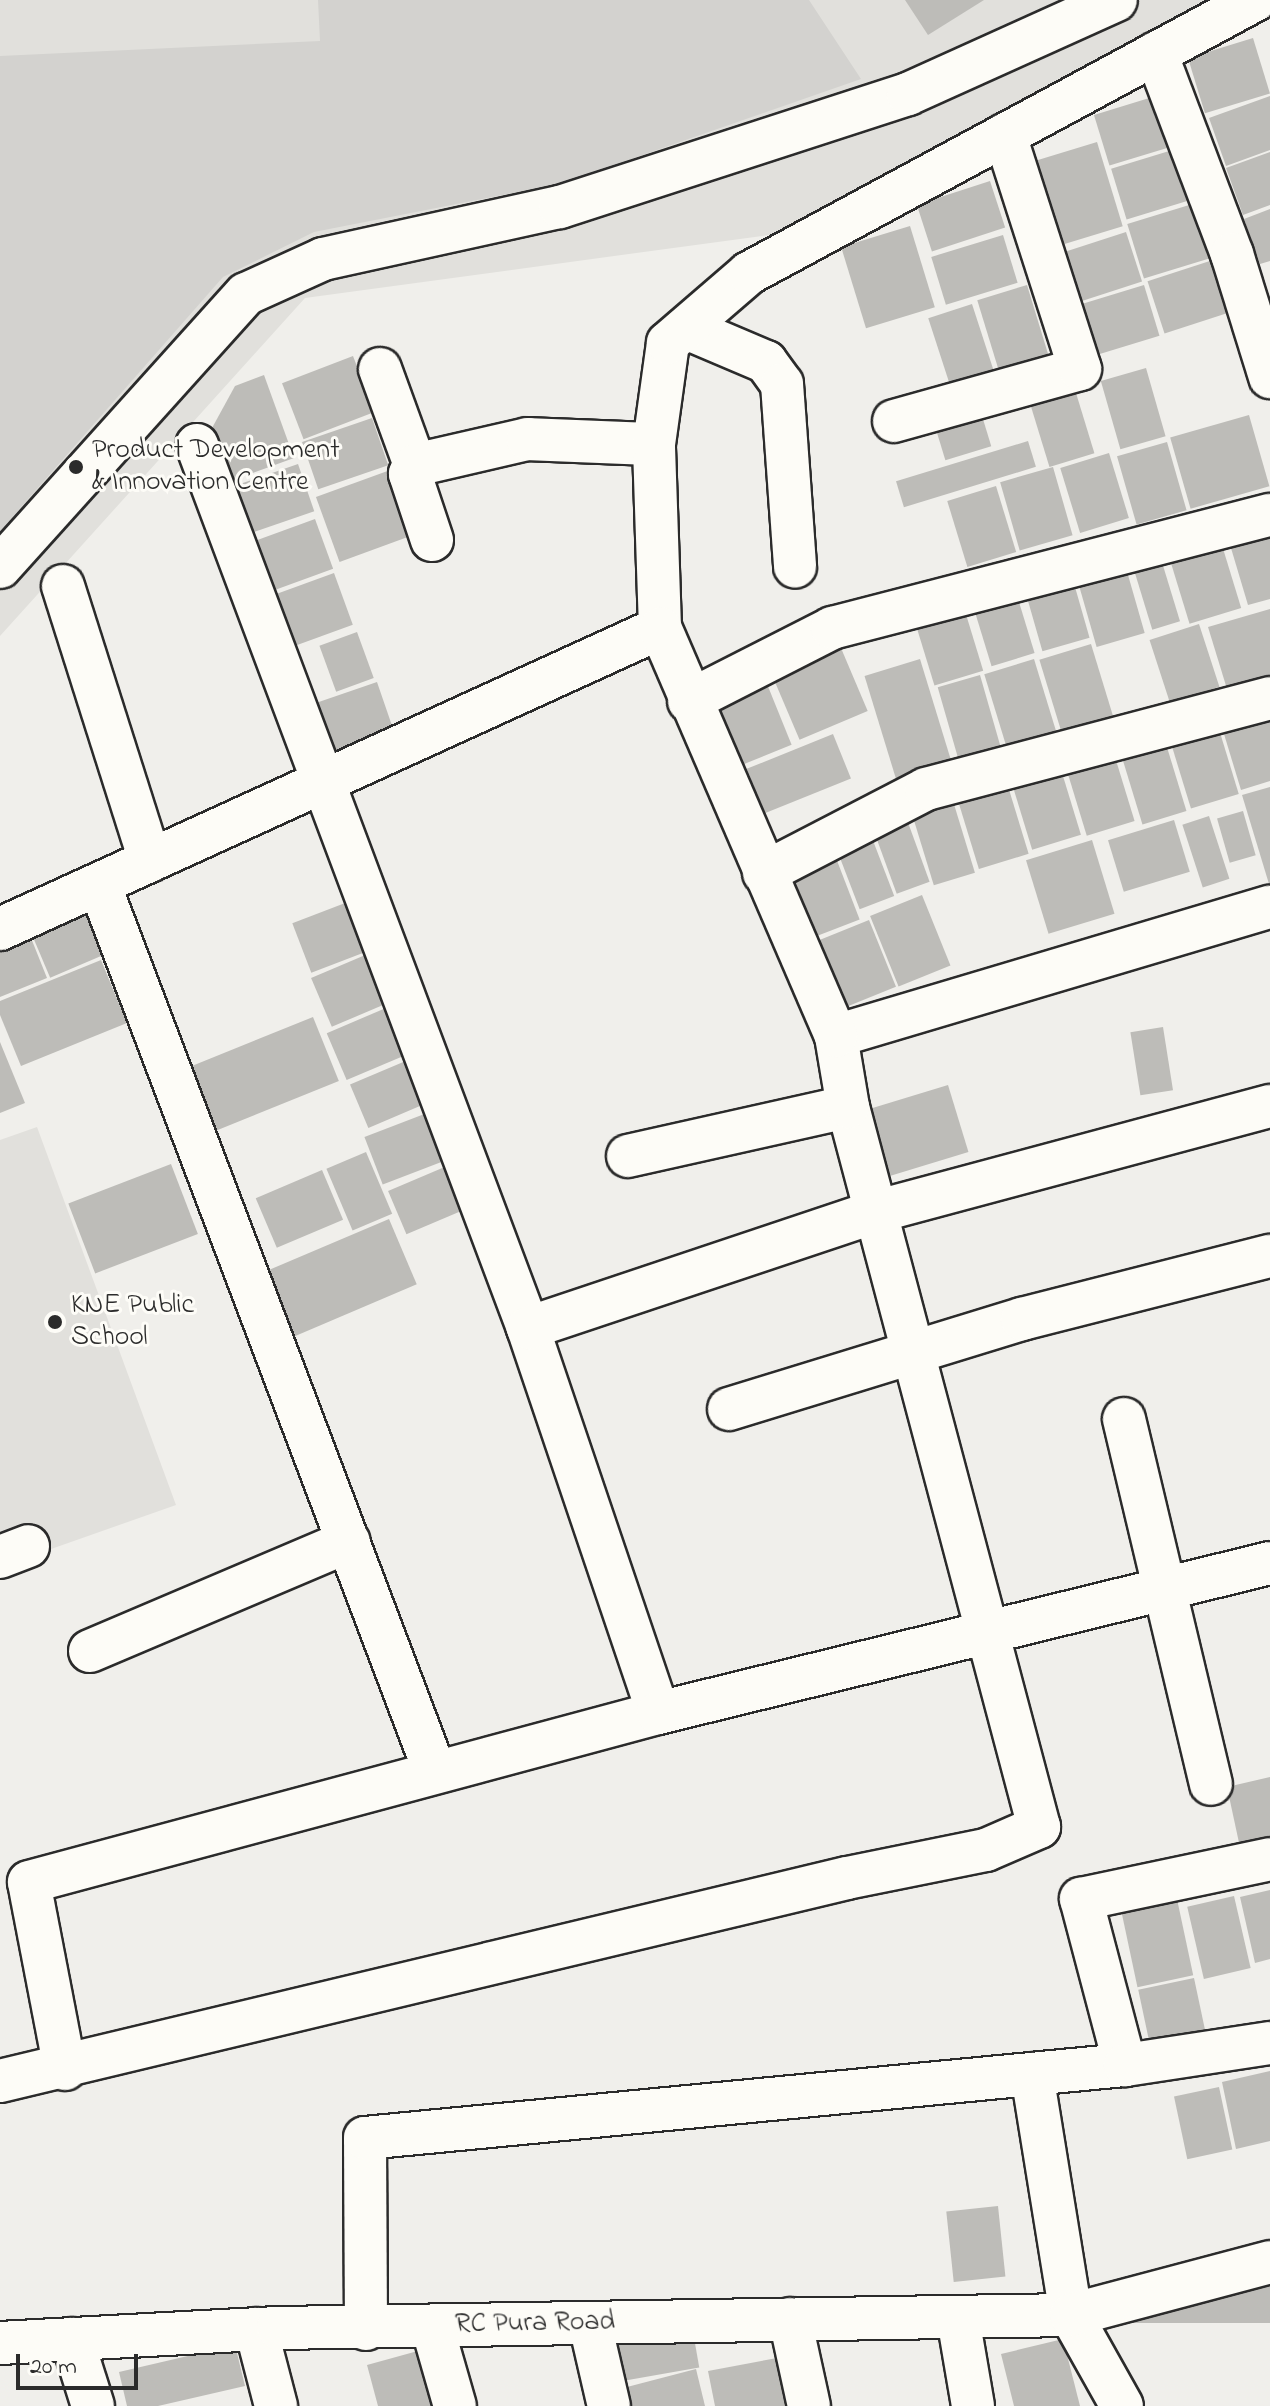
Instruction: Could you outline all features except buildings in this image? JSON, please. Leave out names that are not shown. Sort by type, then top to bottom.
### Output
[{"type":"street","points":[[0,567],[246,294],[323,259],[560,207],[908,94],[1116,0]]},
{"type":"street","points":[[0,2081],[65,2069],[847,1878],[986,1850],[1039,1827],[915,1350],[848,1107],[836,1036],[660,628],[654,444],[668,343],[749,273],[1255,0]]},
{"type":"street","points":[[1156,53],[1232,254],[1270,377]]},
{"type":"street","points":[[894,421],[1080,369],[1005,135]]},
{"type":"street","points":[[686,328],[766,362],[782,384],[795,567]]},
{"type":"street","points":[[380,369],[415,465]]},
{"type":"street","points":[[432,540],[410,474],[415,465],[528,439],[654,444]]},
{"type":"street","points":[[197,445],[320,784],[528,1328],[658,1713]]},
{"type":"street","points":[[689,701],[832,628],[1270,515]]},
{"type":"street","points":[[63,586],[150,861]]},
{"type":"street","points":[[0,929],[660,628]]},
{"type":"street","points":[[764,873],[926,789],[1270,698]]},
{"type":"street","points":[[99,884],[435,1772]]},
{"type":"street","points":[[836,1036],[1270,907]]},
{"type":"street","points":[[528,1328],[878,1211],[1270,1106]]},
{"type":"street","points":[[628,1156],[848,1107]]},
{"type":"street","points":[[729,1409],[915,1350],[1270,1256]]},
{"type":"street","points":[[1124,1419],[1167,1586],[1211,1784]]},
{"type":"street","points":[[90,1651],[349,1541]]},
{"type":"street","points":[[65,2069],[29,1882],[658,1713],[1270,1563]]},
{"type":"street","points":[[1125,2065],[1081,1899],[1270,1859]]},
{"type":"street","points":[[366,2329],[365,2138],[1125,2065],[1270,2043]]},
{"type":"street","points":[[1032,2074],[1071,2315],[1122,2406]]},
{"type":"street","name":"RC Pura Road","points":[[0,2343],[256,2329],[1071,2315],[1270,2262]]},
{"type":"street","points":[[958,2318],[973,2406]]},
{"type":"street","points":[[790,2319],[809,2406]]},
{"type":"street","points":[[590,2324],[609,2406]]},
{"type":"street","points":[[432,2326],[455,2406]]},
{"type":"street","points":[[256,2329],[276,2406]]},
{"type":"street","points":[[72,2339],[93,2406]]},
{"type":"shaded area","name":"Product Development & Innovation Centre","points":[[0,0],[1230,0],[776,234],[305,298],[0,636]]},
{"type":"shaded area","points":[[318,0],[809,0],[861,79],[559,184],[314,232],[223,277],[0,531],[0,56],[320,41]]},
{"type":"shaded area","name":"KNE Public School","points":[[37,1127],[176,1505],[0,1567],[0,1140]]},
{"type":"place","name":"Product Development & Innovation Centre","points":[[76,467]]},
{"type":"place","name":"KNE Public School","points":[[55,1322]]}]
